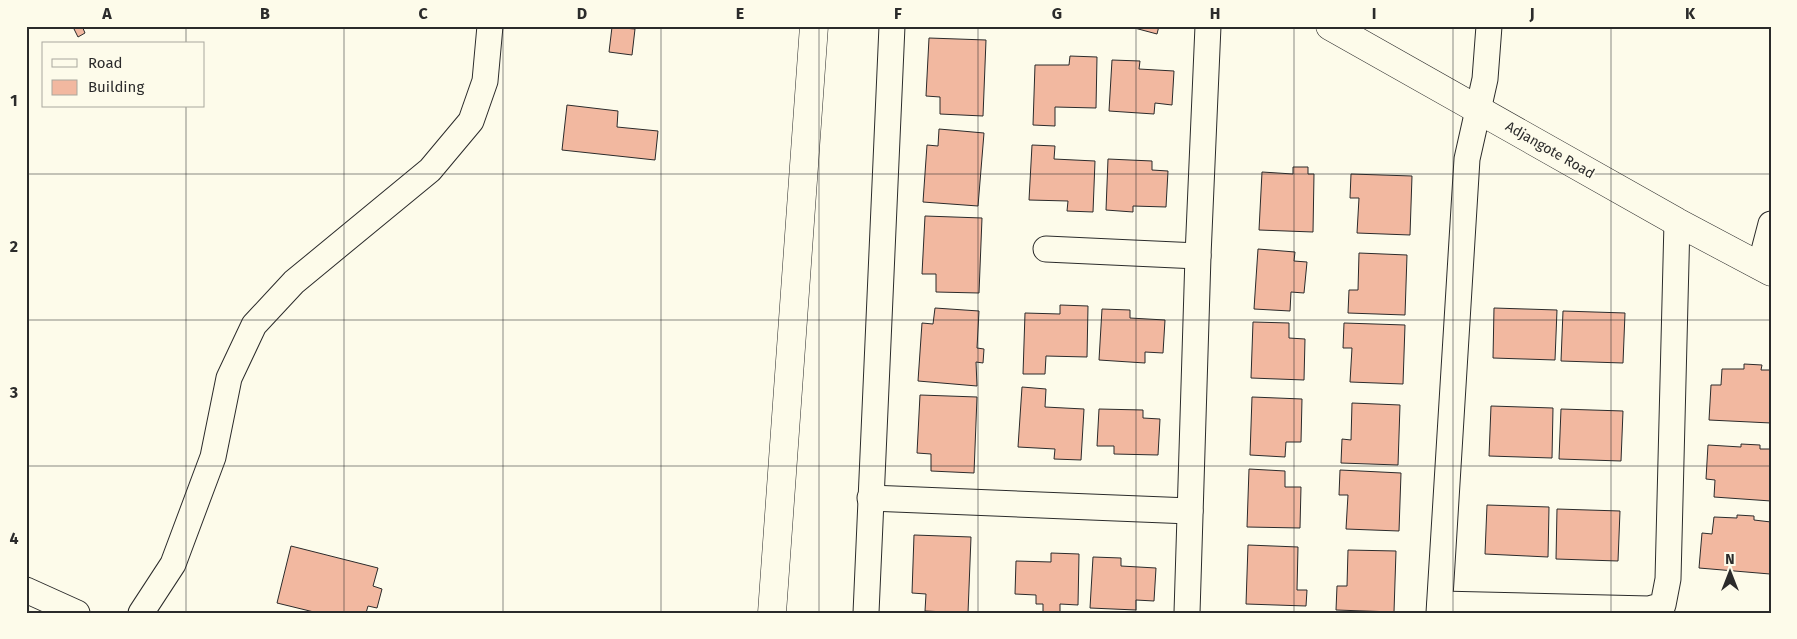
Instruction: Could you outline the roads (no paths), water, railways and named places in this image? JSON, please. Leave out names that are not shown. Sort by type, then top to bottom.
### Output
[{"type":"main road","points":[[772,613],[814,26]]},
{"type":"main road","name":"Adjangote Road","points":[[1330,26],[1677,222],[1765,269]]},
{"type":"street","points":[[141,613],[173,564],[212,457],[229,378],[254,325],[294,282],[430,170],[471,121],[485,81],[490,26]]},
{"type":"street","points":[[866,613],[892,26]]},
{"type":"street","points":[[1187,613],[1198,256],[1208,26]]},
{"type":"street","points":[[1489,26],[1485,78],[1467,159],[1440,608],[1650,609],[1663,605],[1668,579],[1677,222]]},
{"type":"street","points":[[1765,269],[1771,224]]},
{"type":"street","points":[[1046,249],[1198,256]]},
{"type":"street","points":[[870,498],[1190,511]]},
{"type":"street","points":[[26,590],[50,607],[76,613]]}]
